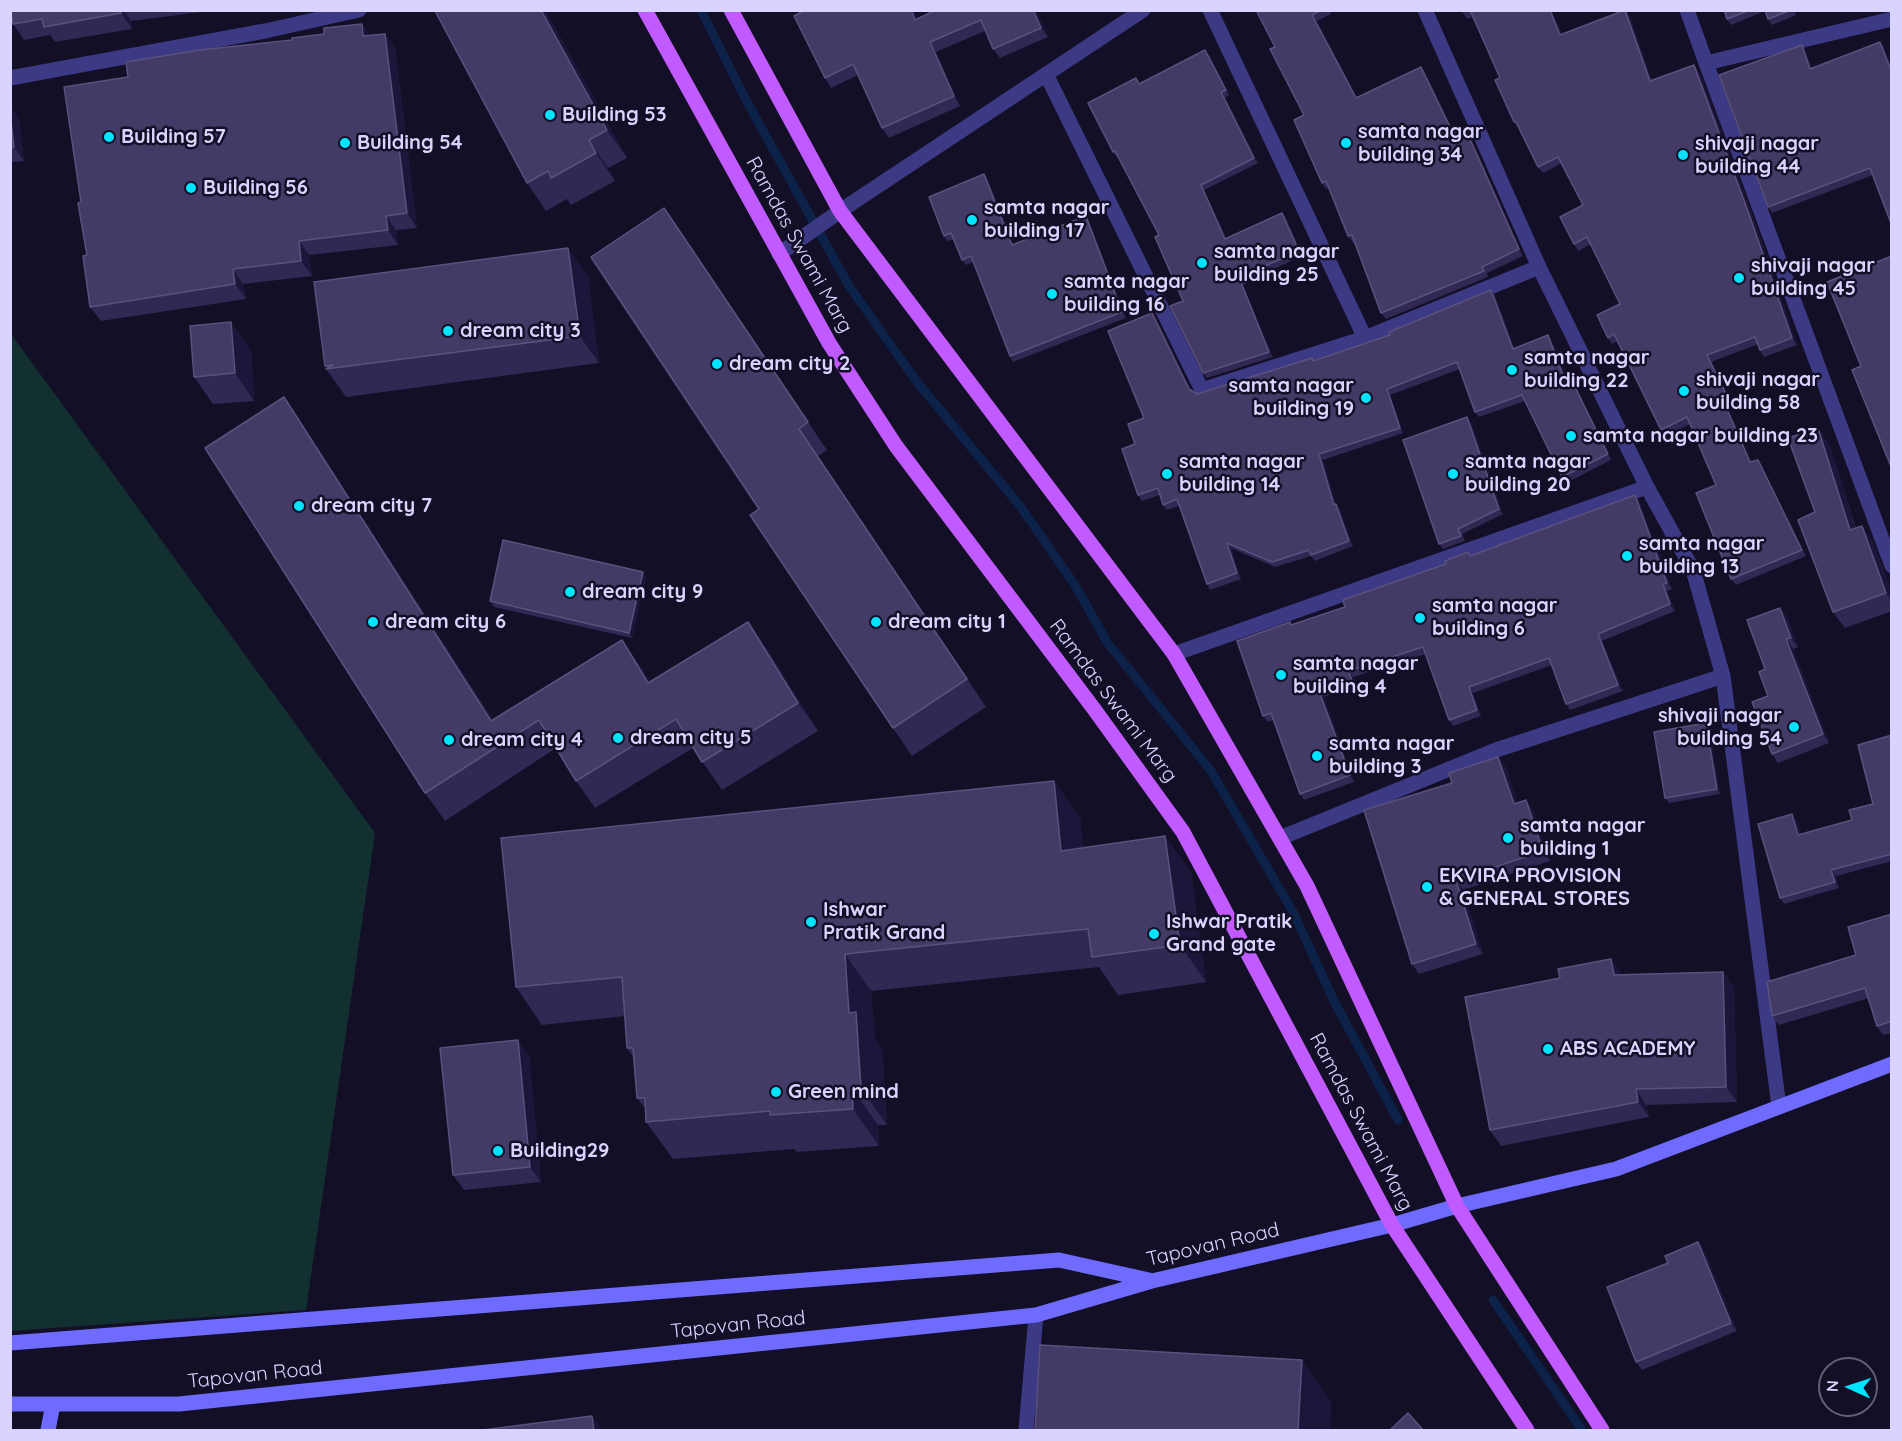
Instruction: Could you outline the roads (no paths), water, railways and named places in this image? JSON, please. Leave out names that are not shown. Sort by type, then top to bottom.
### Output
[{"type":"main road","name":"Ramdas Swami Marg","points":[[645,10],[829,343],[896,446],[1094,709],[1183,832],[1392,1225],[1527,1431]]},
{"type":"main road","points":[[731,10],[838,213],[1174,654],[1307,886],[1457,1206],[1602,1431]]},
{"type":"main road","name":"Tapovan Road","points":[[10,1404],[178,1404],[1036,1315],[1152,1281],[1392,1225],[1457,1206],[1616,1169],[1892,1064]]},
{"type":"main road","points":[[10,1343],[1059,1260],[1152,1281]]},
{"type":"main road","points":[[48,1431],[53,1404]]},
{"type":"street","points":[[10,78],[265,32],[359,10]]},
{"type":"street","points":[[779,254],[1143,10]]},
{"type":"street","points":[[1210,10],[1365,338]]},
{"type":"street","points":[[1425,10],[1539,267],[1647,487],[1693,570],[1723,676],[1779,1107]]},
{"type":"street","points":[[1687,10],[1892,566]]},
{"type":"street","points":[[1706,63],[1892,19]]},
{"type":"street","points":[[1046,74],[1202,390],[1365,338],[1539,267]]},
{"type":"street","points":[[1174,654],[1647,487]]},
{"type":"street","points":[[1280,838],[1496,750],[1723,676]]},
{"type":"street","points":[[1026,1431],[1036,1315]]},
{"type":"waterway","points":[[701,10],[746,100],[849,286],[917,382],[1020,506],[1075,585],[1107,642],[1211,771],[1293,912],[1334,1001],[1398,1120]]},
{"type":"waterway","points":[[1493,1300],[1582,1430]]},
{"type":"place","name":"Building 53","points":[[550,115]]},
{"type":"place","name":"Building 57","points":[[109,137]]},
{"type":"place","name":"Building 54","points":[[345,143]]},
{"type":"place","name":"samta nagar building 34","points":[[1346,143]]},
{"type":"place","name":"shivaji nagar building 44","points":[[1683,155]]},
{"type":"place","name":"Building 56","points":[[191,188]]},
{"type":"place","name":"samta nagar building 17","points":[[972,220]]},
{"type":"place","name":"samta nagar building 25","points":[[1202,263]]},
{"type":"place","name":"shivaji nagar building 45","points":[[1739,278]]},
{"type":"place","name":"samta nagar building 16","points":[[1052,294]]},
{"type":"place","name":"dream city 3","points":[[448,331]]},
{"type":"place","name":"dream city 2","points":[[717,364]]},
{"type":"place","name":"samta nagar building 22","points":[[1512,370]]},
{"type":"place","name":"shivaji nagar building 58","points":[[1684,391]]},
{"type":"place","name":"samta nagar building 19","points":[[1366,398]]},
{"type":"place","name":"samta nagar building 23","points":[[1571,436]]},
{"type":"place","name":"samta nagar building 14","points":[[1167,474]]},
{"type":"place","name":"samta nagar building 20","points":[[1453,474]]},
{"type":"place","name":"dream city 7","points":[[299,506]]},
{"type":"place","name":"samta nagar building 13","points":[[1627,556]]},
{"type":"place","name":"dream city 9","points":[[570,592]]},
{"type":"place","name":"samta nagar building 6","points":[[1420,618]]},
{"type":"place","name":"dream city 6","points":[[373,622]]},
{"type":"place","name":"dream city 1","points":[[876,622]]},
{"type":"place","name":"samta nagar building 4","points":[[1281,675]]},
{"type":"place","name":"shivaji nagar building 54","points":[[1794,727]]},
{"type":"place","name":"dream city 5","points":[[618,738]]},
{"type":"place","name":"dream city 4","points":[[449,740]]},
{"type":"place","name":"samta nagar building 3","points":[[1317,756]]},
{"type":"place","name":"samta nagar building 1","points":[[1508,838]]},
{"type":"place","name":"EKVIRA PROVISION & GENERAL STORES","points":[[1427,887]]},
{"type":"place","name":"Ishwar Pratik Grand","points":[[811,922]]},
{"type":"place","name":"Ishwar Pratik Grand gate","points":[[1154,934]]},
{"type":"place","name":"ABS ACADEMY","points":[[1548,1049]]},
{"type":"place","name":"Green mind","points":[[776,1092]]},
{"type":"place","name":"Building29","points":[[498,1151]]}]
